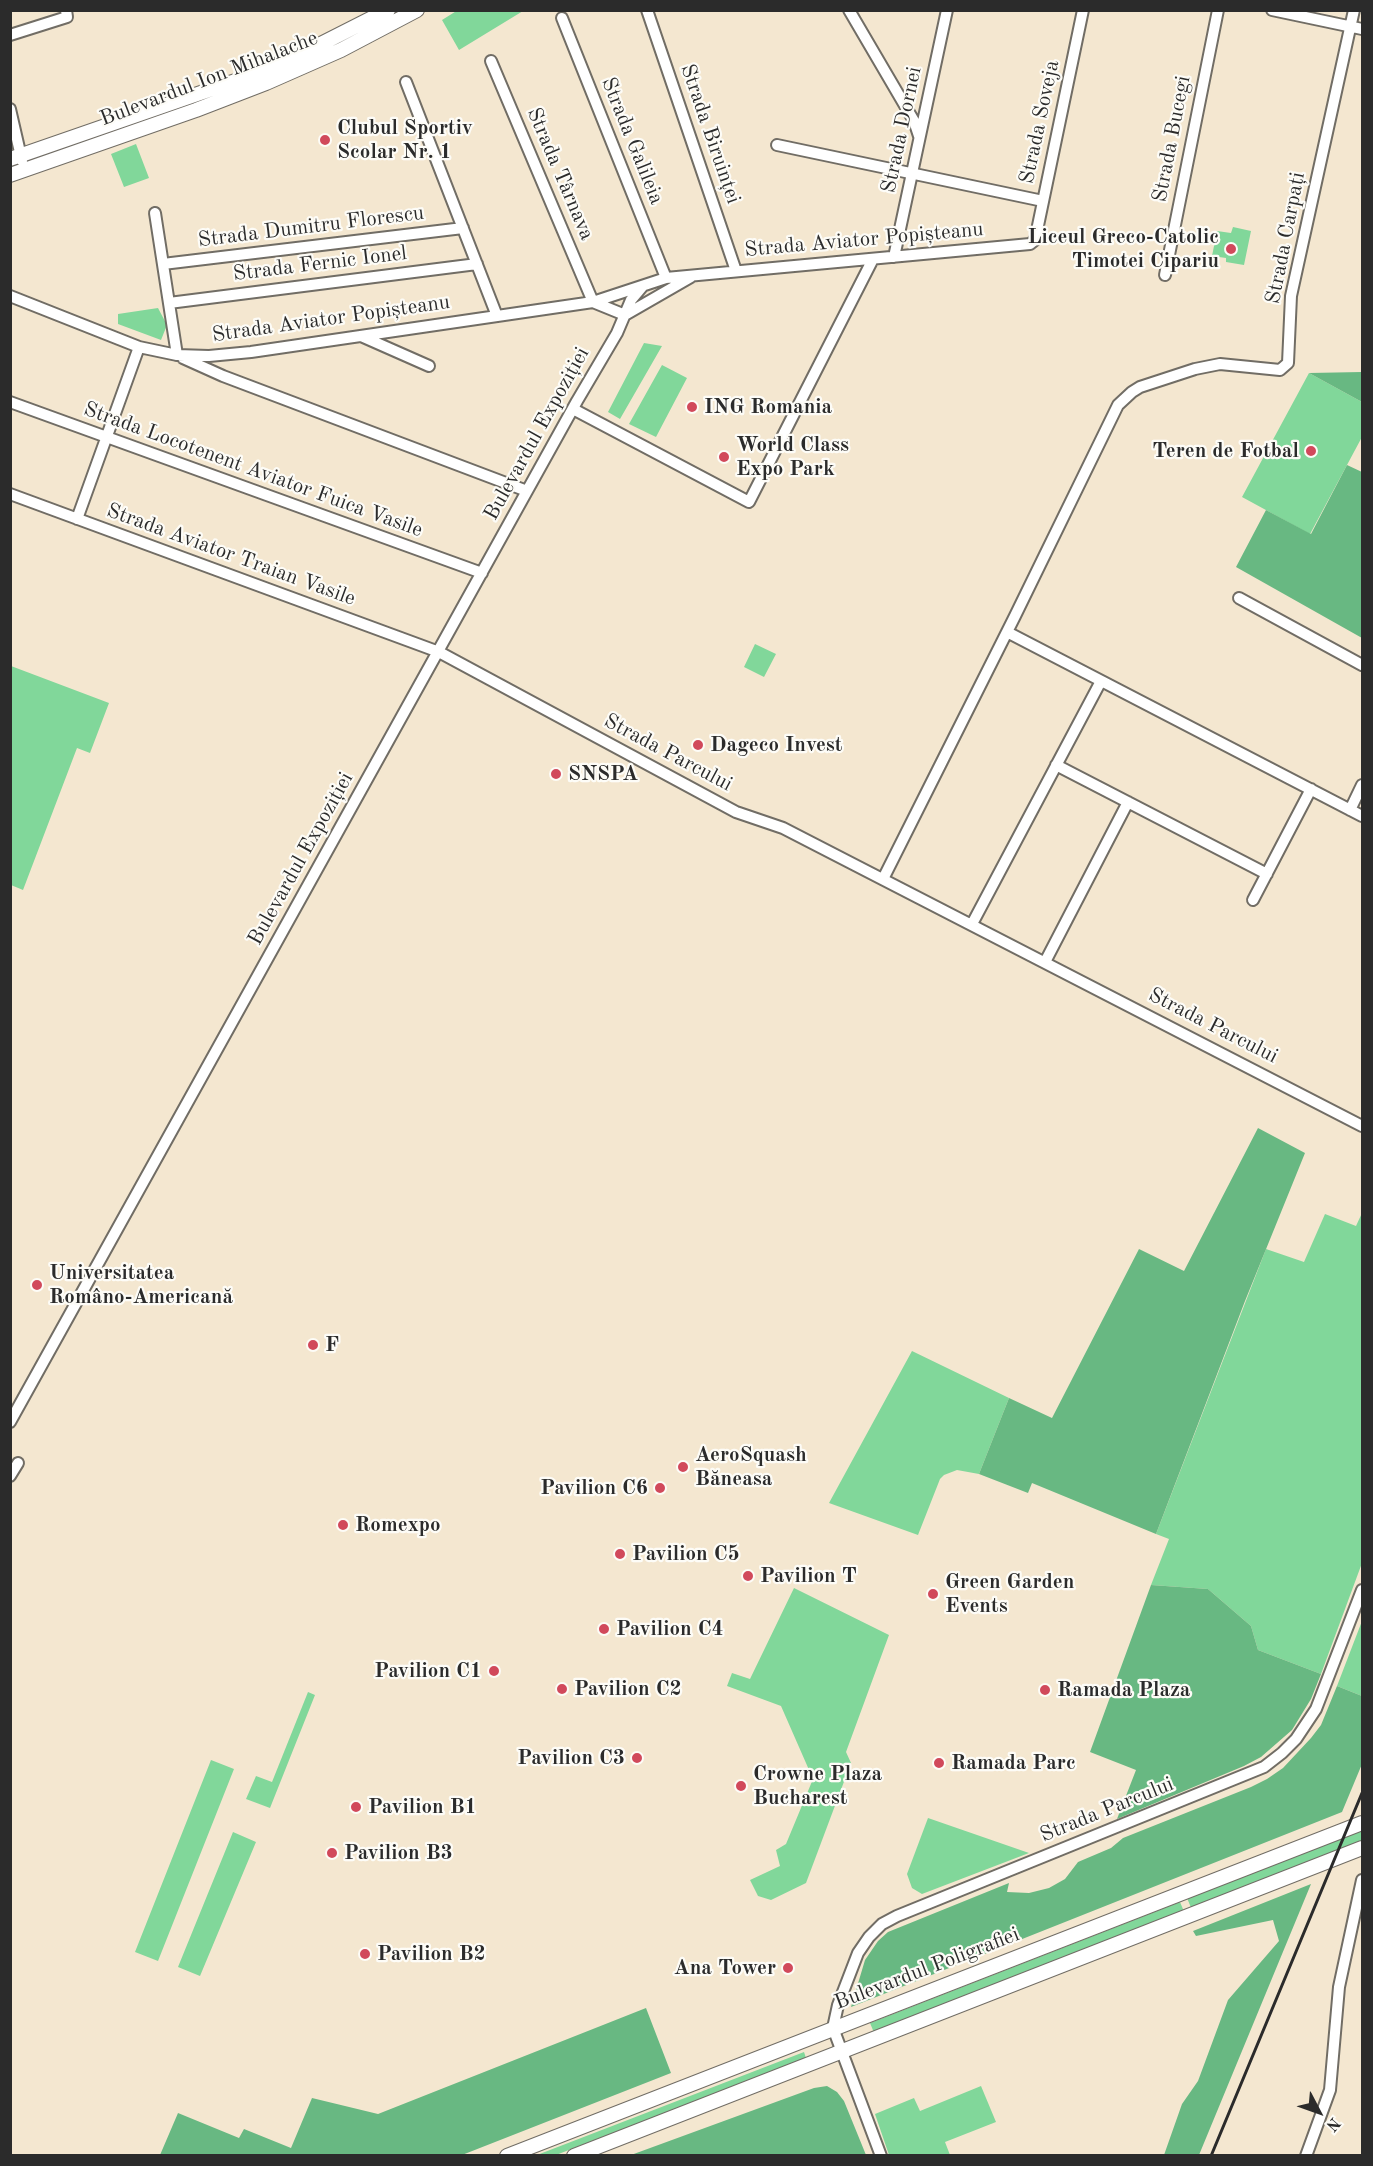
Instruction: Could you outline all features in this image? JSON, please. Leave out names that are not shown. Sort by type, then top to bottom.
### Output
[{"type":"main road","name":"Bulevardul Ion Mihalache","points":[[16,157],[238,80],[313,48],[388,10]]},
{"type":"main road","name":"Bulevardul Ion Mihalache","points":[[10,175],[266,83],[341,50],[417,10]]},
{"type":"main road","name":"Bulevardul Poligrafiei","points":[[507,2156],[1362,1823]]},
{"type":"main road","points":[[574,2156],[1362,1848]]},
{"type":"street","name":"Strada Biruinței","points":[[647,10],[735,271]]},
{"type":"street","points":[[849,10],[914,121],[920,138]]},
{"type":"street","name":"Strada Dornei","points":[[894,257],[946,10]]},
{"type":"street","name":"Strada Soveja","points":[[1035,240],[1083,10]]},
{"type":"street","name":"Strada Bucegi","points":[[1165,274],[1218,10]]},
{"type":"street","points":[[1272,10],[1362,29]]},
{"type":"street","name":"Strada Carpați","points":[[1007,632],[1112,416],[1124,399],[1140,387],[1208,365],[1235,365],[1280,370],[1288,363],[1291,296],[1354,10]]},
{"type":"street","points":[[10,35],[66,14]]},
{"type":"street","name":"Strada Galileia","points":[[562,18],[666,278]]},
{"type":"street","name":"Strada Târnava","points":[[491,61],[593,302]]},
{"type":"street","points":[[406,82],[497,315]]},
{"type":"street","points":[[10,109],[16,157],[25,170]]},
{"type":"street","points":[[777,145],[1043,201]]},
{"type":"street","points":[[155,213],[177,355],[229,379],[527,491]]},
{"type":"street","name":"Strada Dumitru Florescu","points":[[163,264],[463,228]]},
{"type":"street","name":"Strada Aviator Popișteanu","points":[[10,296],[139,346],[177,355],[230,355],[593,302],[666,278],[1027,245],[1035,240]]},
{"type":"street","points":[[573,409],[749,502],[873,258]]},
{"type":"street","name":"Strada Fernic Ionel","points":[[169,303],[477,264]]},
{"type":"street","name":"Strada Aviator Popișteanu","points":[[593,302],[625,315],[695,274]]},
{"type":"street","name":"Bulevardul Expoziției","points":[[10,1422],[617,333],[631,300],[642,286]]},
{"type":"street","points":[[612,295],[622,301],[625,315]]},
{"type":"street","points":[[360,336],[429,366]]},
{"type":"street","points":[[77,519],[139,346]]},
{"type":"street","name":"Strada Locotenent Aviator Fuica Vasile","points":[[10,402],[482,573]]},
{"type":"street","name":"Strada Aviator Traian Vasile","points":[[10,494],[438,652]]},
{"type":"street","points":[[1239,598],[1362,665]]},
{"type":"street","points":[[883,879],[1007,632],[1362,816]]},
{"type":"street","name":"Strada Parcului","points":[[438,652],[736,812],[783,828],[1362,1126]]},
{"type":"street","points":[[972,924],[1101,681]]},
{"type":"street","points":[[1056,765],[1267,874]]},
{"type":"street","points":[[1350,810],[1362,785]]},
{"type":"street","points":[[1253,900],[1311,789]]},
{"type":"street","points":[[1045,962],[1128,802]]},
{"type":"street","points":[[10,1476],[18,1463]]},
{"type":"street","name":"Strada Parcului","points":[[833,2028],[838,2004],[858,1953],[869,1937],[890,1920],[1251,1773],[1281,1754],[1296,1739],[1316,1709],[1362,1590]]},
{"type":"street","points":[[1306,2156],[1330,2090],[1339,1987],[1362,1880]]},
{"type":"street","points":[[1354,1923],[1362,1914]]},
{"type":"street","points":[[833,2028],[880,2156]]},
{"type":"green space","points":[[458,10],[523,11],[459,50],[442,20]]},
{"type":"green space","points":[[136,144],[149,178],[124,187],[111,154]]},
{"type":"green space","points":[[1233,227],[1251,231],[1244,265],[1226,262],[1226,258],[1212,256],[1217,231],[1231,233]]},
{"type":"green space","points":[[158,308],[167,325],[161,340],[118,324],[118,314]]},
{"type":"green space","points":[[644,343],[662,346],[620,419],[608,412]]},
{"type":"green space","points":[[662,365],[687,378],[656,437],[629,424]]},
{"type":"green space","points":[[1362,372],[1362,402],[1309,373]]},
{"type":"green space","name":"Teren de Fotbal","points":[[1309,373],[1362,402],[1362,437],[1310,534],[1242,497]]},
{"type":"green space","points":[[1347,465],[1362,472],[1362,638],[1236,567],[1266,510],[1311,534]]},
{"type":"green space","points":[[755,644],[776,654],[764,677],[744,667]]},
{"type":"green space","points":[[11,666],[109,703],[90,753],[77,748],[23,890],[11,885]]},
{"type":"green space","points":[[1258,1128],[1305,1153],[1245,1301],[1156,1534],[1032,1483],[1028,1493],[979,1474],[1009,1398],[1052,1418],[1139,1249],[1184,1271]]},
{"type":"green space","points":[[1362,1213],[1362,1563],[1321,1674],[1258,1650],[1251,1626],[1208,1589],[1151,1585],[1169,1539],[1156,1534],[1266,1249],[1304,1262],[1325,1214],[1356,1226]]},
{"type":"green space","points":[[912,1351],[1009,1398],[979,1474],[957,1470],[940,1479],[918,1535],[829,1503]]},
{"type":"green space","points":[[1151,1585],[1208,1589],[1251,1626],[1258,1650],[1321,1674],[1311,1699],[1292,1730],[1261,1757],[1117,1819],[1136,1770],[1090,1752]]},
{"type":"green space","points":[[794,1588],[889,1635],[846,1752],[851,1763],[806,1883],[771,1900],[758,1896],[750,1880],[780,1866],[776,1850],[786,1844],[813,1779],[781,1706],[727,1686],[732,1673],[750,1679]]},
{"type":"green space","points":[[1362,1621],[1362,1696],[1337,1686]]},
{"type":"green space","points":[[1337,1686],[1362,1696],[1362,1764],[1342,1812],[851,2007],[865,1960],[878,1941],[888,1932],[1009,1883],[1007,1892],[1029,1893],[1049,1888],[1065,1879],[1078,1862],[1111,1848],[1123,1838],[1267,1779],[1283,1768],[1321,1725]]},
{"type":"green space","points":[[308,1692],[315,1695],[270,1808],[246,1799],[256,1776],[272,1782]]},
{"type":"green space","points":[[211,1760],[234,1769],[158,1961],[135,1952]]},
{"type":"green space","points":[[928,1818],[1029,1853],[922,1894],[912,1888],[907,1874]]},
{"type":"green space","points":[[1362,1829],[1362,1844],[1192,1910],[1187,1898]]},
{"type":"green space","points":[[233,1832],[256,1842],[200,1976],[178,1967]]},
{"type":"green space","points":[[1311,1884],[1199,2155],[1164,2155],[1182,2104],[1198,2081],[1228,2000],[1279,1941],[1273,1920],[1196,1936],[1193,1931]]},
{"type":"green space","points":[[1180,1902],[1185,1914],[875,2035],[870,2023]]},
{"type":"green space","points":[[646,2008],[671,2073],[462,2155],[160,2155],[178,2113],[239,2138],[244,2129],[291,2148],[312,2098],[378,2114]]},
{"type":"green space","points":[[804,2052],[806,2058],[556,2155],[537,2155]]},
{"type":"green space","points":[[827,2086],[837,2092],[844,2101],[866,2155],[631,2155],[814,2088]]},
{"type":"green space","points":[[981,2086],[996,2122],[945,2142],[950,2155],[889,2155],[875,2114],[914,2098],[920,2111]]},
{"type":"railway","points":[[1211,2156],[1362,1793]]},
{"type":"place","name":"Clubul Sportiv Scolar Nr. 1","points":[[325,140]]},
{"type":"place","name":"Liceul Greco-Catolic Timotei Cipariu","points":[[1231,249]]},
{"type":"place","name":"ING Romania","points":[[692,407]]},
{"type":"place","name":"Teren de Fotbal","points":[[1311,451]]},
{"type":"place","name":"World Class Expo Park","points":[[724,457]]},
{"type":"place","name":"Dageco Invest","points":[[698,745]]},
{"type":"place","name":"SNSPA","points":[[556,774]]},
{"type":"place","name":"Universitatea Româno-Americană","points":[[37,1285]]},
{"type":"place","name":"F","points":[[313,1345]]},
{"type":"place","name":"AeroSquash Băneasa","points":[[683,1467]]},
{"type":"place","name":"Pavilion C6","points":[[660,1488]]},
{"type":"place","name":"Romexpo","points":[[343,1525]]},
{"type":"place","name":"Pavilion C5","points":[[620,1554]]},
{"type":"place","name":"Pavilion T","points":[[748,1576]]},
{"type":"place","name":"Green Garden Events","points":[[933,1594]]},
{"type":"place","name":"Pavilion C4","points":[[604,1629]]},
{"type":"place","name":"Pavilion C1","points":[[494,1671]]},
{"type":"place","name":"Pavilion C2","points":[[562,1689]]},
{"type":"place","name":"Ramada Plaza","points":[[1045,1690]]},
{"type":"place","name":"Pavilion C3","points":[[637,1758]]},
{"type":"place","name":"Ramada Parc","points":[[939,1763]]},
{"type":"place","name":"Crowne Plaza Bucharest","points":[[741,1786]]},
{"type":"place","name":"Pavilion B1","points":[[356,1807]]},
{"type":"place","name":"Pavilion B3","points":[[332,1853]]},
{"type":"place","name":"Pavilion B2","points":[[365,1954]]},
{"type":"place","name":"Ana Tower","points":[[788,1968]]}]
